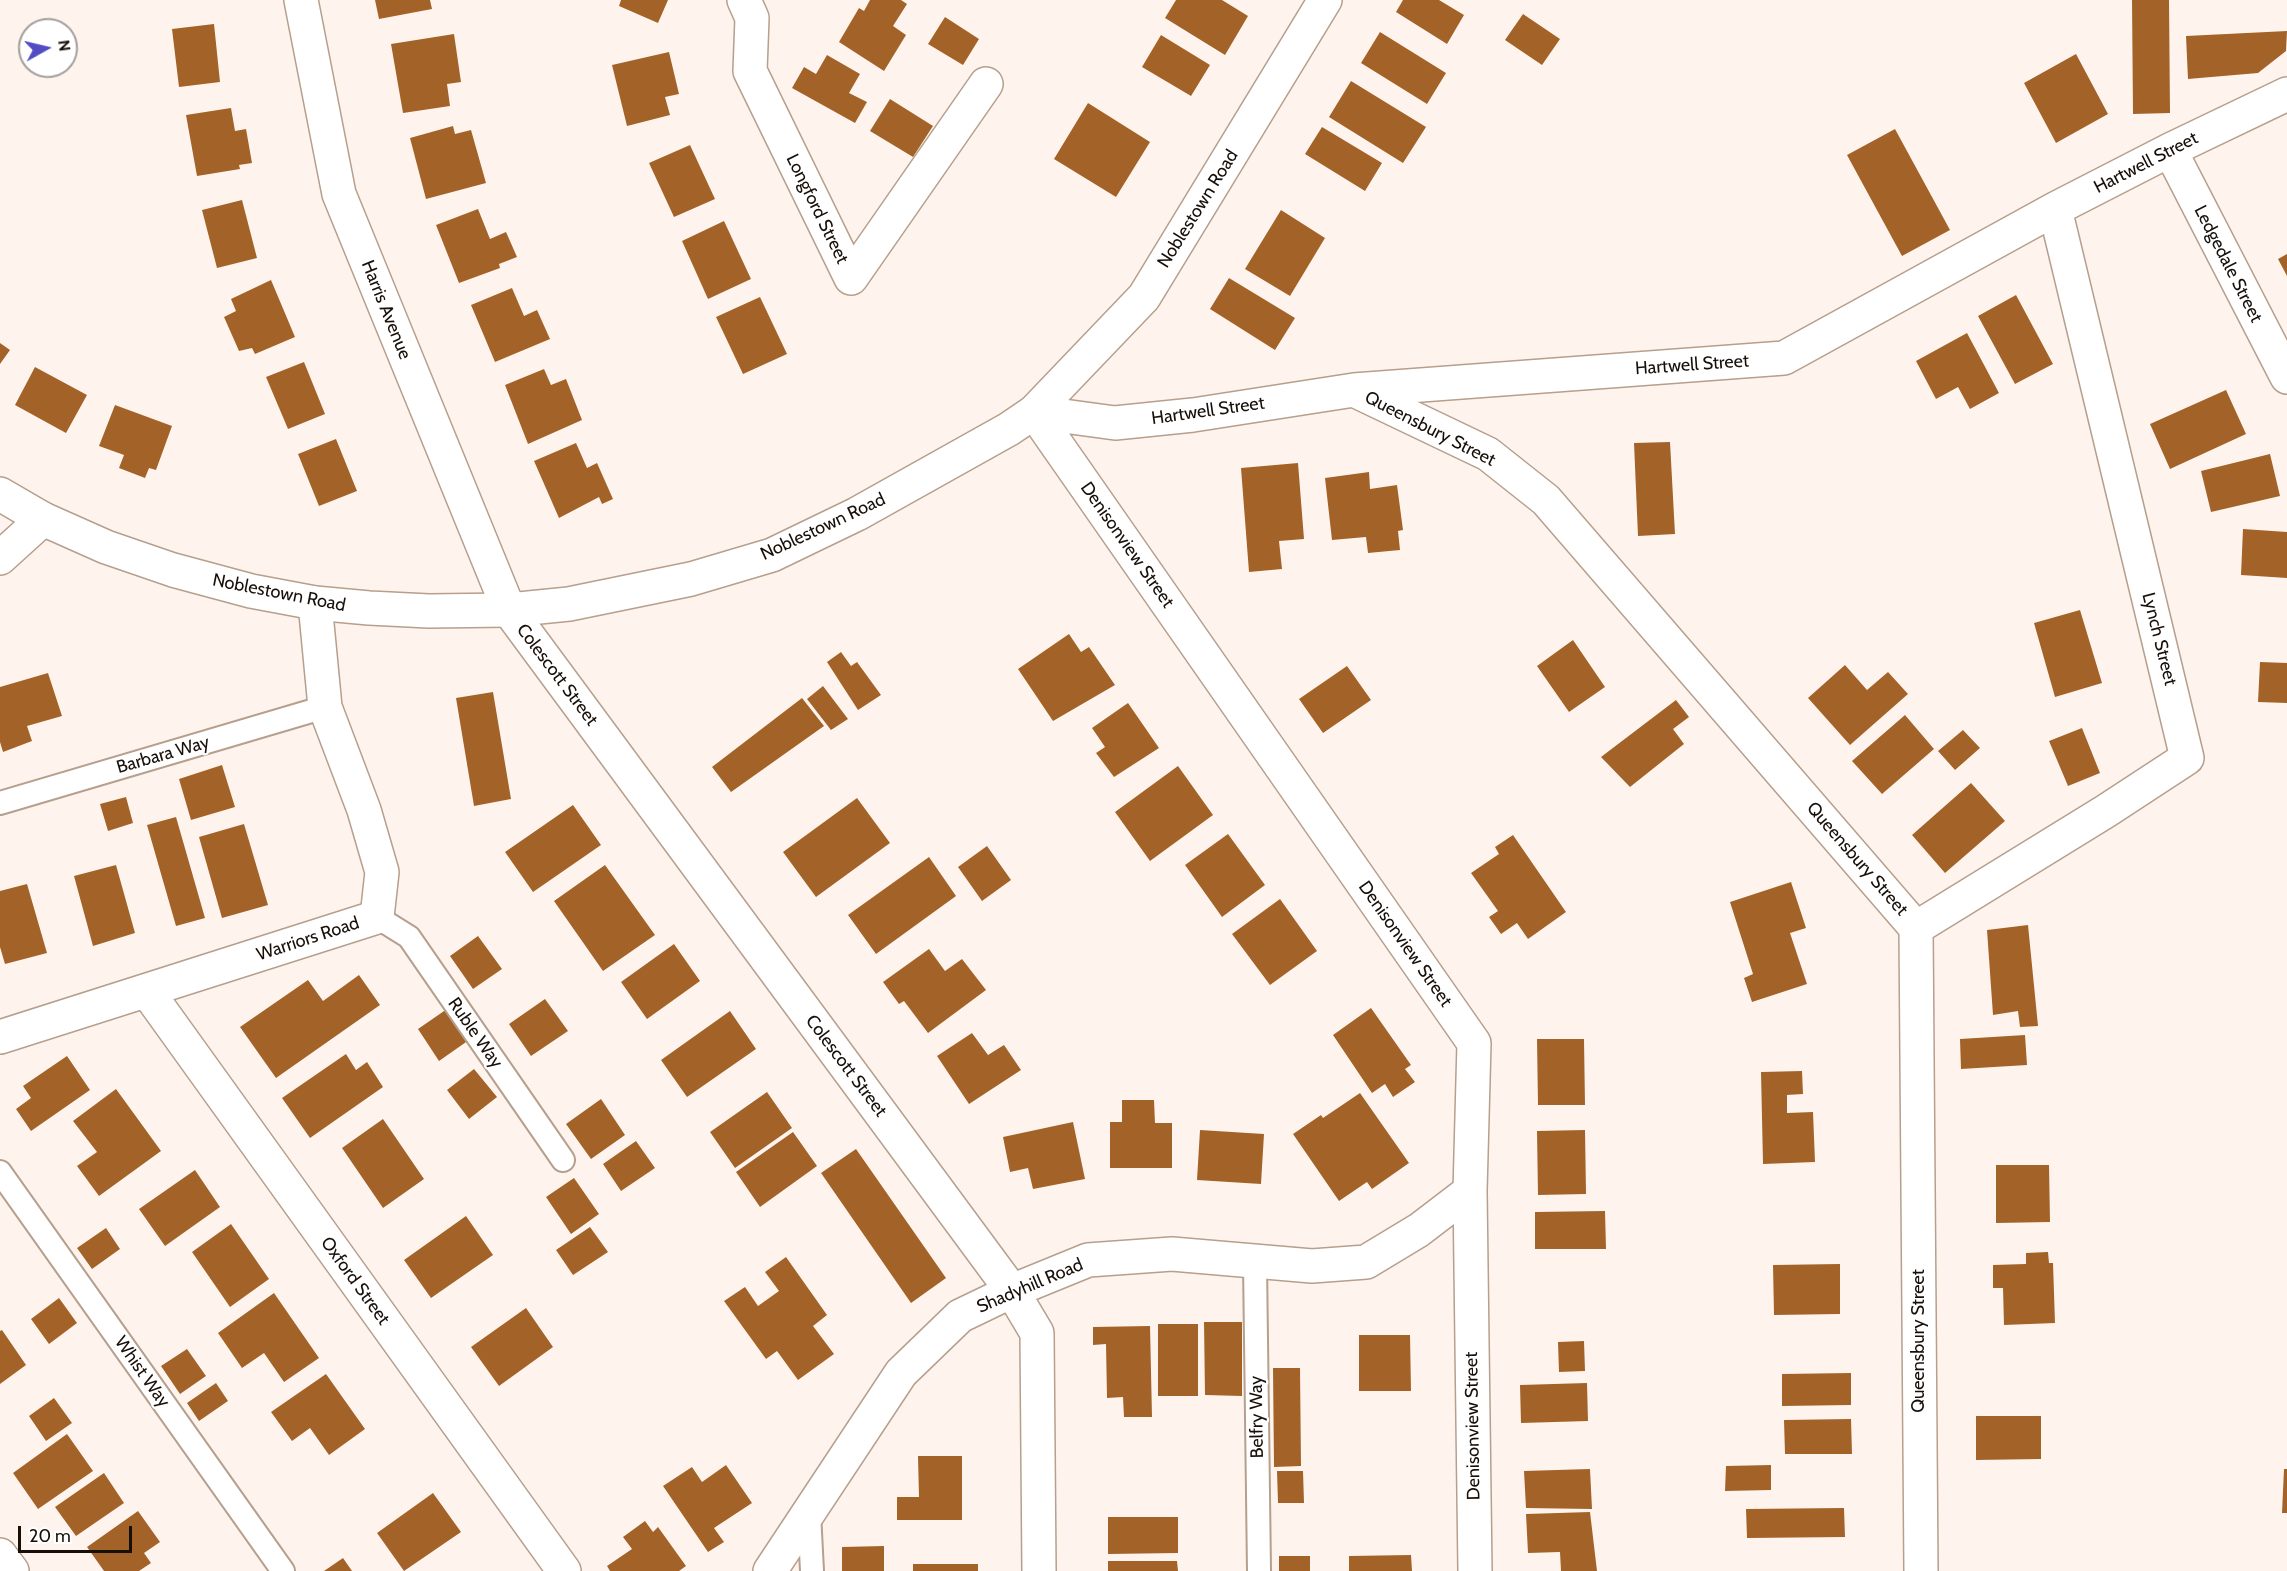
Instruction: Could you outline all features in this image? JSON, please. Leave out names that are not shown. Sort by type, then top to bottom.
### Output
[{"type":"street","name":"Harris Avenue","points":[[301,0],[339,194],[509,610]]},
{"type":"street","name":"Noblestown Road","points":[[0,494],[43,519],[106,547],[173,570],[251,591],[315,603],[429,611],[509,610],[569,604],[691,579],[772,555],[857,514],[1009,429],[1035,412],[1144,297],[1325,0]]},
{"type":"street","name":"Longford Street","points":[[753,6],[750,70],[851,278],[986,84]]},
{"type":"street","name":"Hartwell Street","points":[[1035,412],[1115,423],[1192,415],[1354,390],[1784,358],[2055,209],[2287,94]]},
{"type":"street","name":"Ledgedale Street","points":[[2170,150],[2287,377]]},
{"type":"street","name":"Lynch Street","points":[[1916,928],[2106,811],[2187,758],[2055,209]]},
{"type":"street","name":"Queensbury Street","points":[[1354,390],[1488,454],[1546,500],[1916,928],[1921,1571]]},
{"type":"street","name":"Denisonview Street","points":[[1035,412],[1474,1043],[1470,1191],[1475,1571]]},
{"type":"street","points":[[0,558],[43,519]]},
{"type":"street","name":"Warriors Road","points":[[0,1037],[377,916],[382,873],[363,810],[326,706],[315,603]]},
{"type":"street","name":"Colescott Street","points":[[509,610],[1012,1291],[1037,1333],[1039,1571]]},
{"type":"street","name":"Oxford Street","points":[[147,991],[564,1571]]},
{"type":"street","name":"Shadyhill Road","points":[[770,1571],[901,1373],[960,1316],[1012,1291],[1088,1260],[1172,1254],[1254,1263],[1312,1266],[1366,1262],[1419,1230],[1470,1191]]},
{"type":"street","points":[[0,1555],[12,1571]]},
{"type":"lane","name":"Barbara Way","points":[[0,802],[326,706]]},
{"type":"lane","name":"Ruble Way","points":[[377,916],[409,937],[563,1160]]},
{"type":"lane","name":"Whist Way","points":[[0,1172],[283,1571]]},
{"type":"lane","name":"Belfry Way","points":[[1254,1263],[1259,1571]]},
{"type":"lane","points":[[809,1513],[812,1571]]},
{"type":"building","points":[[375,0],[430,0],[432,9],[379,19]]},
{"type":"building","points":[[621,0],[668,0],[658,23],[619,6]]},
{"type":"building","points":[[870,0],[901,0],[907,4],[893,26],[906,35],[884,71],[839,42],[859,8],[864,11]]},
{"type":"building","points":[[1176,0],[1222,0],[1248,16],[1225,55],[1165,18]]},
{"type":"building","points":[[1403,0],[1439,0],[1464,15],[1447,44],[1396,12]]},
{"type":"building","points":[[2132,0],[2169,0],[2170,113],[2133,114]]},
{"type":"building","points":[[1523,14],[1560,39],[1542,65],[1505,40]]},
{"type":"building","points":[[945,17],[979,39],[963,65],[928,44]]},
{"type":"building","points":[[214,24],[220,82],[179,87],[172,29]]},
{"type":"building","points":[[2287,31],[2286,51],[2258,73],[2188,79],[2186,36]]},
{"type":"building","points":[[1380,32],[1446,73],[1427,104],[1361,63]]},
{"type":"building","points":[[454,34],[461,82],[447,84],[450,106],[403,113],[391,44]]},
{"type":"building","points":[[1161,35],[1210,65],[1191,96],[1142,67]]},
{"type":"building","points":[[669,52],[679,94],[665,97],[670,115],[627,126],[612,65]]},
{"type":"building","points":[[2076,54],[2108,114],[2056,143],[2024,83]]},
{"type":"building","points":[[827,55],[860,74],[849,93],[867,102],[855,123],[792,88],[804,67],[816,74]]},
{"type":"building","points":[[1351,81],[1426,127],[1403,163],[1329,117]]},
{"type":"building","points":[[890,99],[933,126],[913,157],[870,131]]},
{"type":"building","points":[[1088,103],[1150,142],[1116,197],[1054,159]]},
{"type":"building","points":[[231,108],[235,131],[246,129],[252,163],[239,165],[240,169],[197,176],[186,115]]},
{"type":"building","points":[[453,126],[455,134],[471,130],[486,183],[426,199],[410,138]]},
{"type":"building","points":[[1322,127],[1382,163],[1365,191],[1305,154]]},
{"type":"building","points":[[1895,129],[1950,230],[1902,256],[1847,155]]},
{"type":"building","points":[[690,145],[715,199],[674,217],[649,163]]},
{"type":"building","points":[[242,200],[257,258],[217,268],[202,210]]},
{"type":"building","points":[[478,209],[490,239],[506,232],[517,257],[499,264],[500,268],[459,283],[436,225]]},
{"type":"building","points":[[1281,210],[1325,238],[1290,296],[1245,269]]},
{"type":"building","points":[[724,221],[751,279],[708,299],[682,241]]},
{"type":"building","points":[[2287,254],[2287,276],[2278,259]]},
{"type":"building","points":[[1229,278],[1295,318],[1275,350],[1210,309]]},
{"type":"building","points":[[271,280],[295,337],[255,354],[252,348],[239,351],[224,317],[236,311],[231,299]]},
{"type":"building","points":[[512,288],[524,316],[537,310],[550,339],[495,362],[471,305]]},
{"type":"building","points":[[2016,295],[2053,364],[2015,384],[1978,316]]},
{"type":"building","points":[[760,297],[787,354],[743,374],[716,317]]},
{"type":"building","points":[[1967,333],[1999,393],[1970,409],[1958,387],[1936,399],[1916,361]]},
{"type":"building","points":[[0,343],[10,350],[0,364]]},
{"type":"building","points":[[304,362],[325,414],[288,429],[266,377]]},
{"type":"building","points":[[35,367],[87,395],[66,433],[15,405]]},
{"type":"building","points":[[544,369],[551,385],[566,379],[582,420],[528,444],[505,385]]},
{"type":"building","points":[[2226,390],[2246,434],[2170,469],[2150,424]]},
{"type":"building","points":[[115,405],[172,426],[156,470],[149,468],[145,478],[119,468],[124,455],[99,446]]},
{"type":"building","points":[[336,439],[357,491],[319,506],[298,454]]},
{"type":"building","points":[[1670,442],[1675,534],[1638,536],[1634,443]]},
{"type":"building","points":[[576,443],[587,468],[597,463],[613,499],[602,504],[599,497],[559,518],[534,461]]},
{"type":"building","points":[[2270,454],[2280,496],[2211,512],[2201,471]]},
{"type":"building","points":[[1298,463],[1304,539],[1279,541],[1282,569],[1249,572],[1241,468]]},
{"type":"building","points":[[1369,472],[1370,489],[1397,485],[1403,530],[1398,531],[1400,550],[1368,553],[1366,537],[1332,540],[1325,478]]},
{"type":"building","points":[[2243,529],[2287,532],[2287,578],[2241,575]]},
{"type":"building","points":[[2080,610],[2102,683],[2055,697],[2034,623]]},
{"type":"building","points":[[1069,634],[1081,652],[1089,647],[1115,685],[1053,721],[1018,669]]},
{"type":"building","points":[[1573,640],[1605,687],[1569,712],[1537,666]]},
{"type":"building","points":[[841,652],[851,666],[857,662],[881,695],[858,710],[827,662]]},
{"type":"building","points":[[2260,662],[2287,663],[2287,703],[2258,702]]},
{"type":"building","points":[[1845,665],[1867,690],[1888,672],[1908,694],[1850,745],[1808,698]]},
{"type":"building","points":[[1347,666],[1371,700],[1323,733],[1299,699]]},
{"type":"building","points":[[48,673],[62,716],[27,726],[32,741],[3,752],[0,742],[0,687]]},
{"type":"building","points":[[823,686],[848,719],[831,730],[807,699]]},
{"type":"building","points":[[493,692],[511,799],[474,806],[456,698]]},
{"type":"building","points":[[802,698],[824,726],[731,792],[712,767]]},
{"type":"building","points":[[1676,700],[1689,717],[1673,729],[1684,744],[1630,787],[1601,757]]},
{"type":"building","points":[[1128,703],[1159,748],[1114,777],[1096,753],[1105,747],[1092,728]]},
{"type":"building","points":[[1905,715],[1934,749],[1882,794],[1852,761]]},
{"type":"building","points":[[2082,728],[2100,773],[2068,786],[2049,741]]},
{"type":"building","points":[[1963,730],[1980,748],[1955,770],[1938,751]]},
{"type":"building","points":[[222,765],[235,807],[191,820],[179,779]]},
{"type":"building","points":[[1178,766],[1213,815],[1150,861],[1115,812]]},
{"type":"building","points":[[1971,783],[2005,821],[1945,873],[1912,835]]},
{"type":"building","points":[[126,797],[133,823],[108,831],[100,804]]},
{"type":"building","points":[[857,798],[890,843],[816,897],[783,852]]},
{"type":"building","points":[[573,805],[601,845],[533,892],[505,852]]},
{"type":"building","points":[[176,817],[205,918],[176,926],[147,825]]},
{"type":"building","points":[[244,824],[268,905],[222,918],[199,837]]},
{"type":"building","points":[[1228,834],[1265,885],[1222,917],[1185,865]]},
{"type":"building","points":[[1513,835],[1566,912],[1528,939],[1517,923],[1501,934],[1489,917],[1498,911],[1471,873],[1499,854],[1495,847]]},
{"type":"building","points":[[987,846],[1011,880],[982,901],[958,867]]},
{"type":"building","points":[[929,857],[956,896],[876,954],[848,915]]},
{"type":"building","points":[[116,865],[135,933],[93,946],[74,876]]},
{"type":"building","points":[[605,865],[655,935],[603,971],[554,901]]},
{"type":"building","points":[[1791,882],[1806,928],[1790,933],[1807,984],[1752,1002],[1744,978],[1753,974],[1730,902]]},
{"type":"building","points":[[27,884],[47,953],[5,964],[0,947],[0,891]]},
{"type":"building","points":[[1280,899],[1317,951],[1270,985],[1232,934]]},
{"type":"building","points":[[2028,925],[2038,1026],[2020,1027],[2018,1011],[1993,1015],[1987,930]]},
{"type":"building","points":[[478,936],[502,969],[473,989],[450,956]]},
{"type":"building","points":[[674,944],[700,981],[647,1019],[621,982]]},
{"type":"building","points":[[929,949],[945,971],[962,959],[986,990],[928,1033],[904,1001],[899,1004],[883,982]]},
{"type":"building","points":[[359,975],[380,1005],[276,1078],[240,1027],[308,980],[323,1001]]},
{"type":"building","points":[[545,999],[568,1031],[531,1056],[509,1024]]},
{"type":"building","points":[[1371,1008],[1411,1065],[1405,1069],[1415,1082],[1393,1097],[1385,1084],[1372,1093],[1333,1035]]},
{"type":"building","points":[[447,1009],[469,1040],[439,1061],[418,1029]]},
{"type":"building","points":[[730,1011],[756,1049],[687,1097],[661,1060]]},
{"type":"building","points":[[972,1033],[988,1055],[1004,1045],[1021,1070],[969,1104],[937,1056]]},
{"type":"building","points":[[2025,1035],[2027,1065],[1961,1069],[1960,1039]]},
{"type":"building","points":[[1537,1039],[1584,1039],[1585,1105],[1538,1105]]},
{"type":"building","points":[[346,1054],[356,1070],[367,1062],[383,1087],[310,1138],[282,1098]]},
{"type":"building","points":[[67,1056],[90,1090],[31,1131],[16,1109],[31,1098],[23,1086]]},
{"type":"building","points":[[474,1069],[497,1097],[469,1119],[447,1090]]},
{"type":"building","points":[[1802,1071],[1803,1094],[1787,1095],[1787,1113],[1813,1112],[1815,1162],[1763,1164],[1761,1072]]},
{"type":"building","points":[[116,1089],[161,1151],[99,1196],[77,1166],[97,1152],[73,1121]]},
{"type":"building","points":[[767,1092],[792,1128],[735,1168],[710,1132]]},
{"type":"building","points":[[1360,1093],[1409,1163],[1372,1189],[1367,1182],[1339,1201],[1293,1134],[1321,1115],[1323,1118]]},
{"type":"building","points":[[601,1099],[625,1135],[591,1159],[566,1124]]},
{"type":"building","points":[[1122,1100],[1154,1100],[1155,1123],[1172,1123],[1172,1168],[1110,1168],[1110,1122],[1122,1122]]},
{"type":"building","points":[[383,1119],[424,1179],[383,1208],[342,1148]]},
{"type":"building","points":[[1073,1122],[1085,1179],[1033,1189],[1028,1168],[1010,1172],[1003,1137]]},
{"type":"building","points":[[1200,1130],[1264,1134],[1261,1184],[1197,1180]]},
{"type":"building","points":[[1585,1130],[1586,1194],[1538,1195],[1537,1131]]},
{"type":"building","points":[[793,1132],[817,1166],[760,1207],[736,1172]]},
{"type":"building","points":[[636,1141],[655,1168],[621,1191],[603,1164]]},
{"type":"building","points":[[856,1149],[946,1278],[911,1303],[821,1173]]},
{"type":"building","points":[[1996,1165],[2049,1165],[2050,1222],[1996,1223]]},
{"type":"building","points":[[195,1170],[220,1207],[165,1246],[139,1209]]},
{"type":"building","points":[[574,1178],[599,1214],[571,1234],[546,1197]]},
{"type":"building","points":[[1605,1211],[1606,1249],[1535,1249],[1535,1212]]},
{"type":"building","points":[[466,1216],[493,1255],[431,1298],[404,1260]]},
{"type":"building","points":[[231,1224],[269,1279],[230,1307],[192,1252]]},
{"type":"building","points":[[590,1227],[608,1252],[573,1275],[556,1250]]},
{"type":"building","points":[[106,1228],[120,1249],[92,1269],[77,1248]]},
{"type":"building","points":[[2048,1252],[2049,1263],[2053,1263],[2055,1323],[2004,1325],[2003,1288],[1993,1288],[1993,1265],[2026,1264],[2026,1253]]},
{"type":"building","points":[[786,1257],[827,1315],[813,1326],[834,1354],[798,1380],[777,1351],[766,1359],[724,1301],[745,1287],[758,1306],[779,1291],[765,1272]]},
{"type":"building","points":[[1840,1264],[1840,1314],[1774,1315],[1773,1265]]},
{"type":"building","points":[[274,1293],[319,1358],[284,1382],[264,1353],[242,1368],[218,1333]]},
{"type":"building","points":[[59,1298],[77,1323],[49,1344],[31,1319]]},
{"type":"building","points":[[526,1308],[553,1347],[499,1386],[471,1347]]},
{"type":"building","points":[[1204,1322],[1242,1322],[1242,1396],[1205,1395]]},
{"type":"building","points":[[1158,1324],[1198,1324],[1198,1396],[1158,1396]]},
{"type":"building","points":[[1150,1326],[1152,1417],[1124,1417],[1123,1397],[1107,1398],[1106,1344],[1093,1345],[1093,1327]]},
{"type":"building","points":[[2,1330],[26,1365],[0,1384],[0,1331]]},
{"type":"building","points":[[1359,1335],[1410,1335],[1411,1391],[1359,1391]]},
{"type":"building","points":[[1584,1341],[1585,1371],[1559,1372],[1558,1342]]},
{"type":"building","points":[[187,1349],[206,1376],[180,1394],[161,1366]]},
{"type":"building","points":[[1273,1368],[1300,1368],[1301,1466],[1274,1467]]},
{"type":"building","points":[[1851,1373],[1851,1405],[1782,1406],[1782,1374]]},
{"type":"building","points":[[326,1374],[365,1429],[329,1455],[310,1428],[292,1441],[271,1412]]},
{"type":"building","points":[[216,1383],[228,1401],[199,1421],[187,1403]]},
{"type":"building","points":[[1587,1383],[1588,1421],[1521,1423],[1520,1385]]},
{"type":"building","points":[[54,1398],[72,1423],[46,1441],[29,1416]]},
{"type":"building","points":[[1976,1416],[2041,1416],[2041,1459],[1976,1460]]},
{"type":"building","points":[[1851,1419],[1852,1454],[1785,1454],[1784,1420]]},
{"type":"building","points":[[67,1434],[93,1471],[38,1509],[13,1473]]},
{"type":"building","points":[[918,1456],[962,1456],[962,1520],[897,1520],[897,1497],[919,1497]]},
{"type":"building","points":[[726,1465],[752,1503],[714,1528],[724,1542],[708,1552],[663,1486],[692,1467],[702,1482]]},
{"type":"building","points":[[1771,1465],[1771,1490],[1725,1491],[1726,1466]]},
{"type":"building","points":[[1590,1469],[1592,1509],[1526,1508],[1524,1471]]},
{"type":"building","points":[[2284,1469],[2287,1469],[2287,1513],[2282,1513]]},
{"type":"building","points":[[1277,1471],[1303,1471],[1304,1503],[1278,1503]]},
{"type":"building","points":[[104,1473],[124,1503],[76,1536],[55,1507]]},
{"type":"building","points":[[433,1493],[461,1532],[404,1571],[377,1533]]},
{"type":"building","points":[[1844,1508],[1845,1537],[1747,1538],[1746,1509]]},
{"type":"building","points":[[138,1511],[160,1542],[144,1553],[151,1563],[139,1571],[104,1571],[87,1547]]},
{"type":"building","points":[[1590,1512],[1597,1571],[1561,1571],[1560,1552],[1528,1553],[1526,1514]]},
{"type":"building","points":[[1108,1517],[1178,1517],[1178,1553],[1108,1554]]},
{"type":"building","points":[[645,1521],[653,1532],[658,1527],[686,1566],[679,1571],[610,1571],[607,1566],[632,1549],[623,1537]]},
{"type":"building","points":[[884,1546],[884,1571],[842,1571],[842,1547]]},
{"type":"building","points":[[1411,1555],[1412,1571],[1349,1571],[1349,1556]]},
{"type":"building","points":[[1279,1556],[1310,1556],[1310,1571],[1279,1571]]},
{"type":"building","points":[[343,1558],[352,1571],[324,1571]]},
{"type":"building","points":[[1108,1561],[1177,1561],[1178,1571],[1108,1571]]},
{"type":"building","points":[[913,1564],[978,1564],[978,1571],[913,1571]]}]
